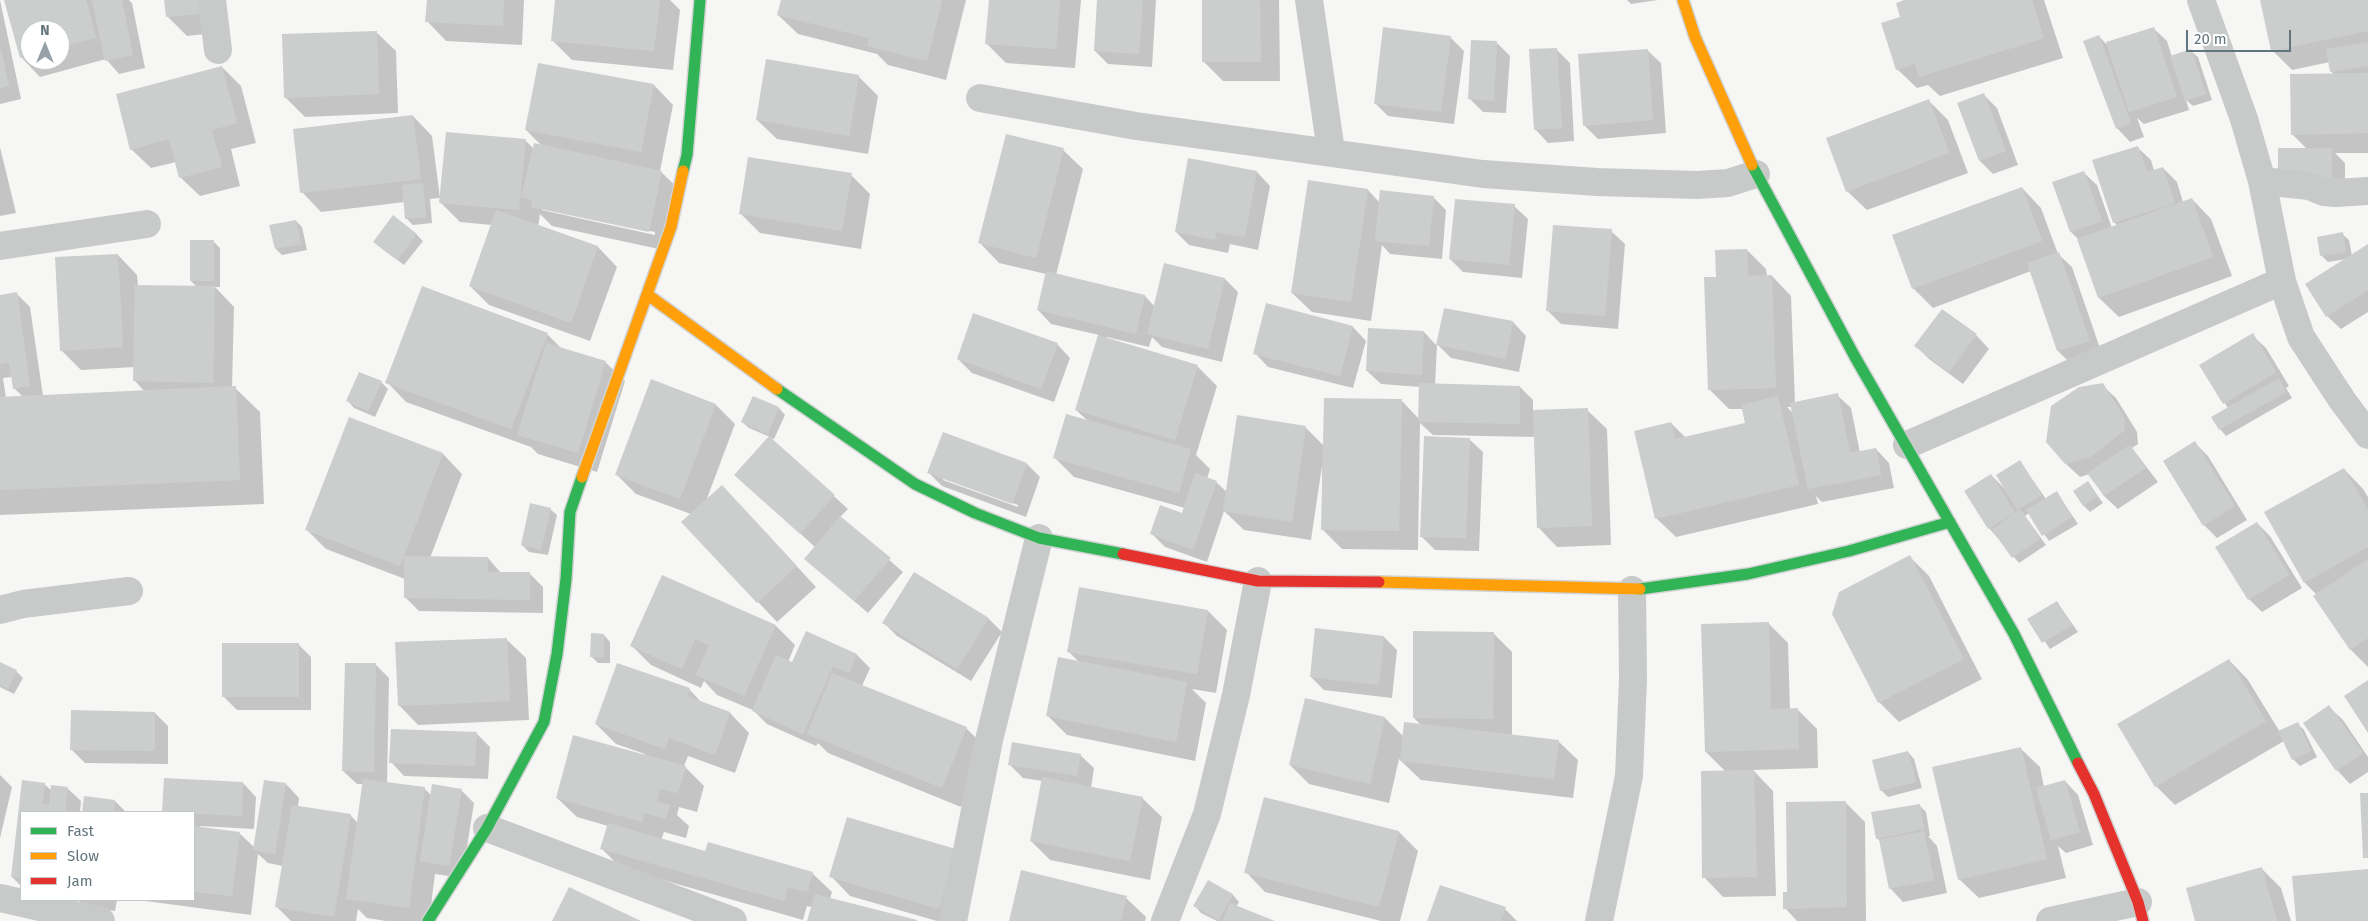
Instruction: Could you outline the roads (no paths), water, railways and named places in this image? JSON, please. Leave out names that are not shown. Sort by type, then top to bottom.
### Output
[{"type":"street","points":[[212,0],[218,50]]},
{"type":"street","points":[[428,921],[487,828],[544,722],[559,636],[566,579],[570,512],[671,226],[687,155],[700,0]]},
{"type":"street","points":[[1309,0],[1330,151]]},
{"type":"street","points":[[1683,0],[1695,37],[1756,174],[1855,357],[2014,634],[2094,794],[2140,911],[2050,921]]},
{"type":"street","points":[[2201,0],[2244,119],[2262,181],[2282,281],[2301,337],[2342,400],[2368,435]]},
{"type":"street","points":[[980,98],[1136,126],[1330,151],[1483,174],[1596,182],[1697,185],[1728,183],[1756,174]]},
{"type":"street","points":[[2262,181],[2309,186],[2330,193],[2368,191]]},
{"type":"street","points":[[0,246],[147,224]]},
{"type":"street","points":[[1907,445],[2282,281]]},
{"type":"street","points":[[648,295],[797,403],[915,484],[976,513],[1039,538],[1258,581],[1403,582],[1632,590],[1748,574],[1849,551],[1950,522]]},
{"type":"street","points":[[953,921],[988,749],[1039,538]]},
{"type":"street","points":[[1165,921],[1207,814],[1236,695],[1258,581]]},
{"type":"street","points":[[1599,921],[1628,776],[1633,679],[1632,590]]},
{"type":"street","points":[[0,610],[23,604],[129,591]]},
{"type":"street","points":[[487,828],[733,921]]},
{"type":"street","points":[[0,898],[101,921]]}]
